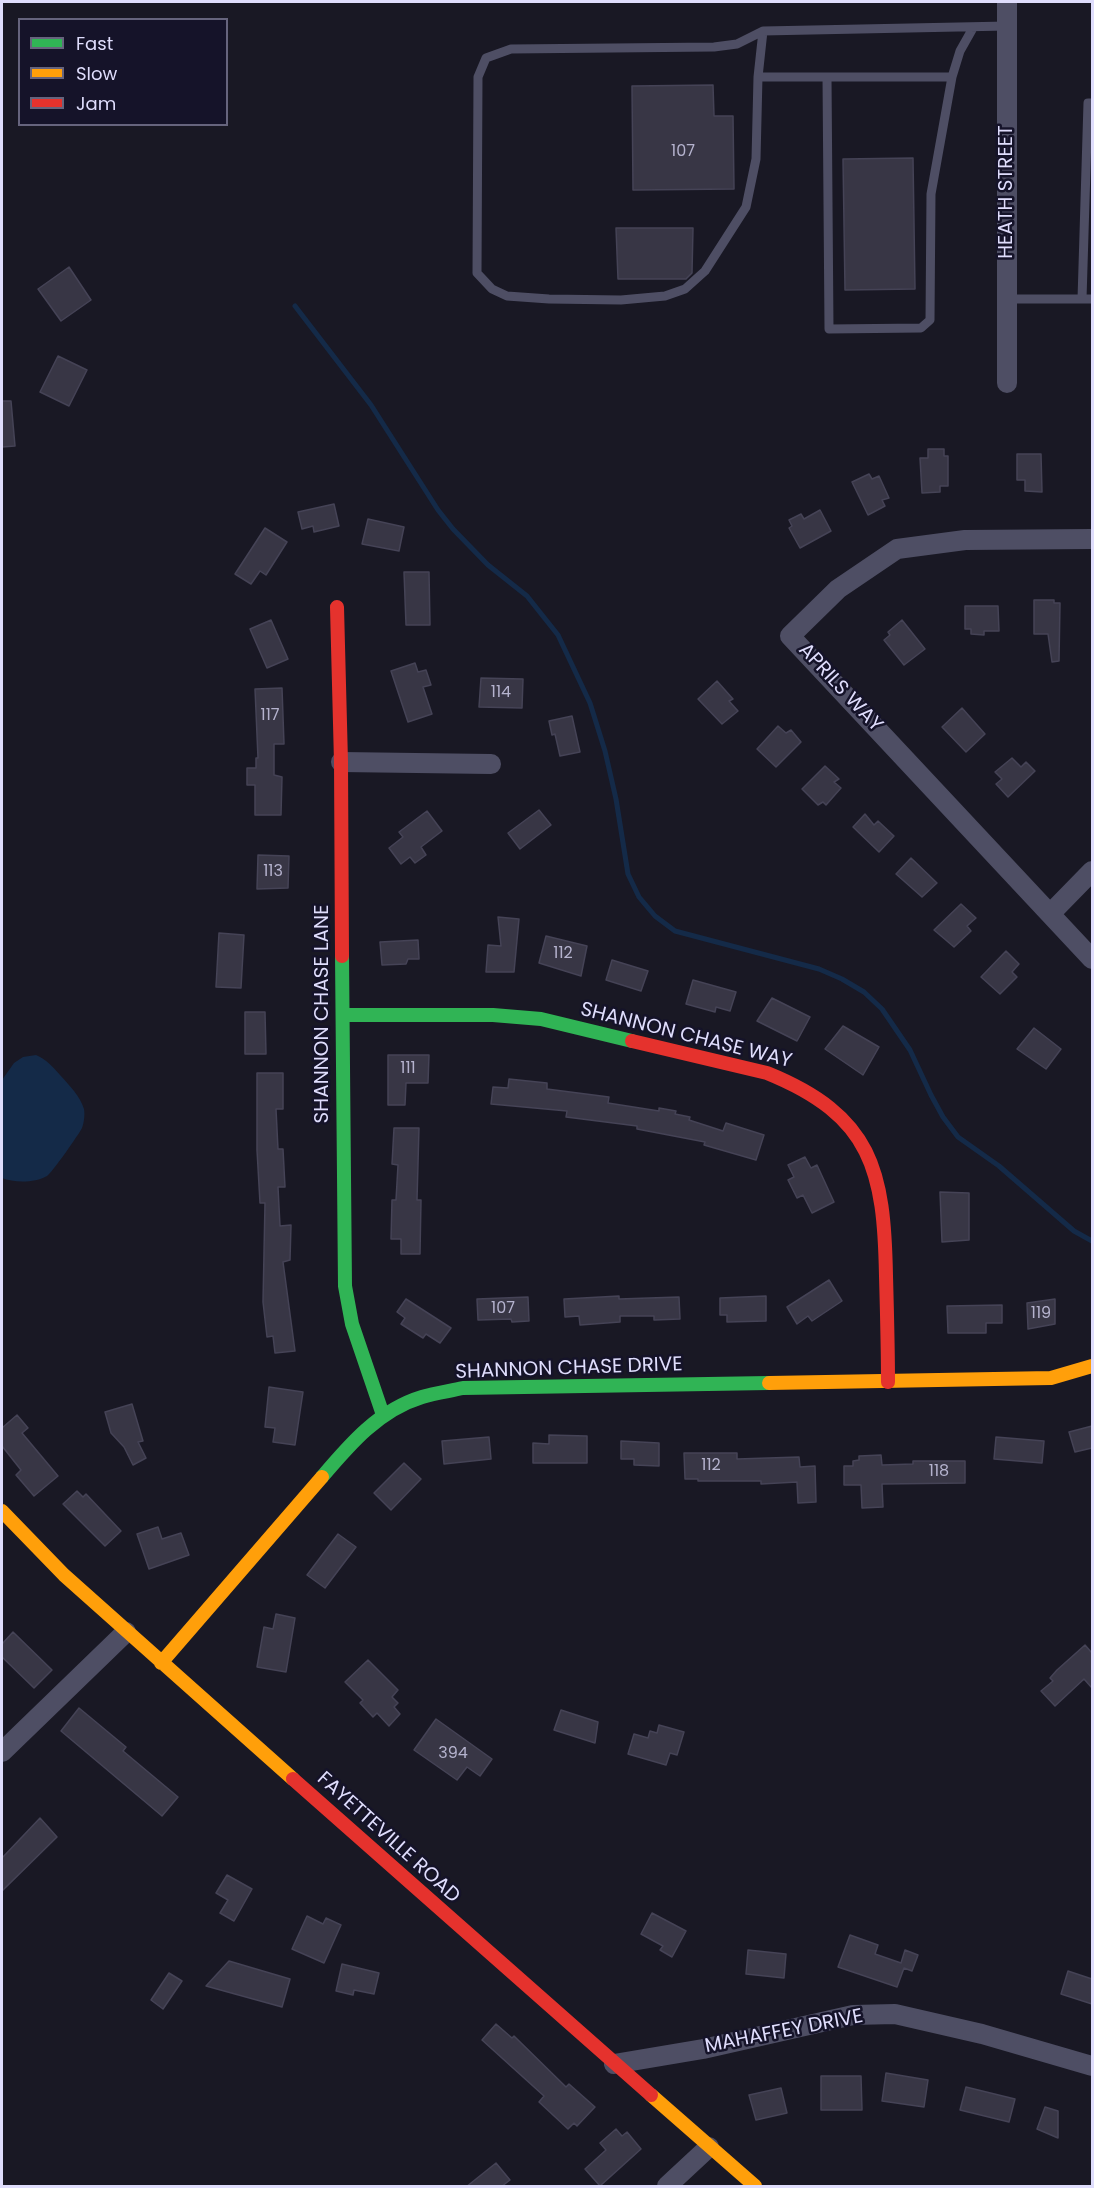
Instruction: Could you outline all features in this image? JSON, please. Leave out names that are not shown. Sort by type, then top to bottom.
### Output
[{"type":"street","name":"HEATH STREET","points":[[1007,383],[1008,2]]},
{"type":"street","name":"APRILS WAY","points":[[1092,539],[966,540],[897,549],[838,589],[790,636],[1092,959]]},
{"type":"street","name":"SHANNON CHASE LANE","points":[[337,607],[341,762],[345,1286],[352,1324],[383,1415]]},
{"type":"street","points":[[341,762],[491,764]]},
{"type":"street","points":[[1051,913],[1092,871]]},
{"type":"street","name":"SHANNON CHASE WAY","points":[[343,1015],[493,1015],[541,1019],[767,1073],[813,1094],[837,1113],[855,1134],[870,1161],[880,1187],[885,1223],[888,1382]]},
{"type":"street","name":"SHANNON CHASE DRIVE","points":[[161,1663],[351,1443],[383,1415],[421,1397],[463,1388],[888,1382],[1051,1377],[1092,1366]]},
{"type":"street","name":"FAYETTEVILLE ROAD","points":[[2,1511],[64,1575],[126,1632],[755,2187]]},
{"type":"street","points":[[2,1752],[126,1632]]},
{"type":"street","name":"MAHAFFEY DRIVE","points":[[614,2064],[703,2049],[853,2015],[895,2014],[982,2034],[1092,2066]]},
{"type":"street","points":[[667,2187],[709,2147]]},
{"type":"lane","points":[[763,31],[758,77],[756,159],[746,207],[705,272],[685,289],[665,296],[621,300],[517,297],[507,296],[492,289],[477,273],[478,77],[486,58],[510,49],[714,47],[737,44],[763,31],[1007,26]]},
{"type":"lane","points":[[827,77],[830,329],[921,328],[930,320],[929,207],[952,77],[960,51],[973,28]]},
{"type":"lane","points":[[758,77],[952,77]]},
{"type":"lane","points":[[1007,299],[1087,299],[1088,103],[1092,103]]},
{"type":"water","points":[[36,1055],[52,1066],[77,1095],[84,1109],[83,1124],[71,1145],[47,1176],[31,1181],[7,1180],[2,1178],[2,1080],[14,1063],[23,1057]]},
{"type":"building","points":[[713,85],[714,116],[733,116],[734,189],[633,190],[632,86]]},
{"type":"building","points":[[913,158],[915,289],[845,290],[843,159]]},
{"type":"building","points":[[616,228],[693,228],[692,273],[686,279],[618,279]]},
{"type":"building","points":[[69,267],[91,300],[61,321],[38,289]]},
{"type":"building","points":[[58,356],[87,370],[69,406],[40,392]]},
{"type":"building","points":[[2,401],[11,401],[15,446],[2,447]]},
{"type":"building","points":[[928,449],[944,449],[944,456],[948,456],[948,486],[940,486],[940,492],[922,493],[920,458],[928,458]]},
{"type":"building","points":[[1017,454],[1041,454],[1042,492],[1025,491],[1025,480],[1017,480]]},
{"type":"building","points":[[869,474],[872,479],[879,476],[889,498],[882,500],[885,506],[868,515],[852,482]]},
{"type":"building","points":[[334,504],[339,526],[314,532],[313,526],[302,529],[298,512]]},
{"type":"building","points":[[820,510],[831,531],[800,548],[789,528],[792,526],[789,520],[801,514],[804,519]]},
{"type":"building","points":[[368,519],[404,527],[399,551],[362,544]]},
{"type":"building","points":[[265,528],[287,542],[266,575],[260,571],[251,584],[235,574]]},
{"type":"building","points":[[404,572],[429,572],[430,625],[406,625]]},
{"type":"building","points":[[1034,600],[1054,600],[1054,603],[1060,603],[1059,661],[1052,662],[1048,634],[1034,634]]},
{"type":"building","points":[[965,606],[998,606],[999,631],[984,631],[984,635],[971,634],[971,629],[965,629]]},
{"type":"building","points":[[271,620],[288,659],[267,668],[250,629]]},
{"type":"building","points":[[902,620],[925,649],[904,665],[884,640],[890,635],[888,632]]},
{"type":"building","points":[[415,663],[418,672],[426,670],[431,685],[423,687],[432,714],[408,722],[391,671]]},
{"type":"building","points":[[481,678],[523,679],[522,708],[479,707]]},
{"type":"building","points":[[717,681],[733,699],[729,701],[738,711],[722,724],[698,699]]},
{"type":"building","points":[[282,688],[284,744],[274,744],[274,775],[282,777],[281,815],[255,815],[255,785],[247,785],[247,768],[256,768],[256,758],[258,758],[255,689]]},
{"type":"building","points":[[962,708],[985,734],[966,752],[942,727]]},
{"type":"building","points":[[572,716],[580,752],[560,756],[555,734],[552,735],[549,721]]},
{"type":"building","points":[[778,726],[786,733],[791,730],[801,742],[776,767],[757,749]]},
{"type":"building","points":[[1012,758],[1021,767],[1026,762],[1035,771],[1008,797],[996,784],[1002,779],[995,772]]},
{"type":"building","points":[[825,766],[839,779],[834,782],[841,788],[826,805],[823,802],[818,805],[802,789]]},
{"type":"building","points":[[539,810],[551,825],[520,849],[508,833]]},
{"type":"building","points":[[427,811],[442,831],[421,847],[426,855],[415,863],[410,857],[401,864],[389,848],[403,837],[399,832]]},
{"type":"building","points":[[865,814],[874,825],[878,821],[894,836],[879,852],[853,827]]},
{"type":"building","points":[[258,855],[289,856],[288,888],[257,889]]},
{"type":"building","points":[[911,858],[937,883],[922,897],[896,874]]},
{"type":"building","points":[[961,904],[976,918],[967,926],[971,931],[954,947],[934,930]]},
{"type":"building","points":[[498,917],[519,919],[514,972],[486,972],[488,945],[501,946]]},
{"type":"building","points":[[219,933],[244,935],[241,988],[216,987]]},
{"type":"building","points":[[546,936],[587,946],[581,976],[539,963]]},
{"type":"building","points":[[418,940],[419,959],[408,959],[406,964],[382,965],[380,942]]},
{"type":"building","points":[[1006,951],[1019,964],[1012,972],[1017,977],[1000,994],[981,977]]},
{"type":"building","points":[[612,960],[648,971],[641,991],[606,980]]},
{"type":"building","points":[[693,980],[736,992],[730,1011],[716,1007],[715,1012],[686,1004]]},
{"type":"building","points":[[772,998],[810,1017],[797,1041],[757,1021]]},
{"type":"building","points":[[245,1012],[265,1012],[266,1054],[245,1054]]},
{"type":"building","points":[[843,1026],[879,1047],[863,1075],[825,1049]]},
{"type":"building","points":[[1034,1028],[1061,1049],[1046,1069],[1017,1049]]},
{"type":"building","points":[[388,1055],[429,1055],[428,1083],[406,1083],[405,1105],[388,1105]]},
{"type":"building","points":[[257,1073],[283,1073],[283,1109],[276,1109],[278,1149],[283,1149],[285,1187],[278,1187],[280,1226],[291,1225],[290,1260],[283,1262],[295,1351],[275,1353],[273,1336],[267,1337],[263,1302],[265,1203],[260,1203]]},
{"type":"building","points":[[509,1079],[547,1083],[547,1089],[609,1097],[608,1103],[659,1111],[659,1108],[676,1111],[675,1114],[690,1117],[689,1120],[723,1131],[726,1123],[764,1135],[756,1160],[704,1145],[705,1142],[637,1129],[637,1126],[566,1117],[567,1111],[491,1104],[493,1087],[508,1088]]},
{"type":"building","points":[[394,1128],[419,1128],[417,1200],[421,1200],[420,1254],[401,1254],[401,1239],[391,1239],[392,1200],[396,1200],[398,1165],[392,1164]]},
{"type":"building","points":[[805,1157],[811,1168],[817,1165],[834,1202],[812,1213],[803,1195],[797,1198],[788,1180],[794,1177],[788,1165]]},
{"type":"building","points":[[940,1192],[969,1193],[969,1240],[942,1242]]},
{"type":"building","points":[[829,1280],[842,1301],[812,1321],[808,1316],[797,1324],[787,1307]]},
{"type":"building","points":[[619,1296],[619,1299],[679,1297],[680,1319],[654,1320],[654,1316],[620,1316],[620,1322],[580,1325],[579,1316],[565,1317],[564,1299]]},
{"type":"building","points":[[766,1296],[766,1321],[727,1322],[727,1315],[720,1315],[720,1298]]},
{"type":"building","points":[[528,1297],[529,1321],[478,1320],[477,1299]]},
{"type":"building","points":[[406,1299],[451,1328],[440,1343],[426,1334],[423,1338],[401,1324],[405,1318],[397,1312]]},
{"type":"building","points":[[1055,1299],[1055,1324],[1028,1329],[1027,1303]]},
{"type":"building","points":[[1002,1305],[1002,1323],[986,1323],[986,1333],[948,1333],[947,1306]]},
{"type":"building","points":[[269,1387],[303,1392],[295,1445],[273,1442],[275,1428],[265,1427]]},
{"type":"building","points":[[132,1404],[143,1441],[138,1442],[146,1458],[133,1465],[124,1447],[111,1433],[105,1412]]},
{"type":"building","points":[[17,1415],[28,1428],[22,1433],[58,1476],[34,1496],[16,1475],[21,1470],[2,1446],[2,1428]]},
{"type":"building","points":[[1092,1426],[1092,1448],[1075,1452],[1069,1432]]},
{"type":"building","points":[[549,1435],[587,1436],[587,1463],[533,1463],[533,1443],[549,1444]]},
{"type":"building","points":[[489,1437],[491,1459],[444,1464],[442,1441]]},
{"type":"building","points":[[996,1437],[1044,1441],[1042,1463],[994,1459]]},
{"type":"building","points":[[621,1441],[659,1443],[659,1466],[634,1465],[634,1459],[621,1459]]},
{"type":"building","points":[[684,1453],[737,1453],[737,1459],[799,1457],[800,1467],[815,1466],[816,1502],[798,1503],[797,1482],[761,1484],[761,1481],[685,1479]]},
{"type":"building","points":[[881,1455],[882,1465],[913,1464],[913,1461],[965,1461],[965,1483],[882,1484],[883,1507],[862,1508],[861,1485],[844,1485],[844,1466],[853,1466],[853,1461],[859,1460],[859,1456]]},
{"type":"building","points":[[404,1463],[421,1479],[391,1510],[374,1493]]},
{"type":"building","points":[[77,1491],[83,1497],[86,1494],[121,1531],[105,1546],[63,1504]]},
{"type":"building","points":[[158,1527],[162,1539],[181,1533],[189,1555],[149,1569],[137,1534]]},
{"type":"building","points":[[338,1534],[356,1547],[325,1588],[307,1575]]},
{"type":"building","points":[[276,1614],[295,1618],[286,1672],[257,1667],[264,1627],[273,1629]]},
{"type":"building","points":[[13,1632],[52,1670],[34,1688],[2,1657],[2,1644]]},
{"type":"building","points":[[1085,1645],[1092,1653],[1092,1688],[1084,1679],[1055,1706],[1041,1691],[1053,1681],[1050,1678],[1057,1670]]},
{"type":"building","points":[[368,1660],[398,1690],[392,1697],[398,1703],[394,1707],[400,1714],[389,1726],[377,1713],[373,1717],[360,1703],[363,1700],[345,1682]]},
{"type":"building","points":[[79,1708],[126,1747],[123,1751],[178,1797],[162,1816],[61,1731]]},
{"type":"building","points":[[561,1710],[598,1722],[595,1743],[554,1730]]},
{"type":"building","points":[[436,1719],[492,1759],[480,1776],[467,1767],[457,1780],[414,1750]]},
{"type":"building","points":[[659,1725],[684,1732],[677,1755],[670,1753],[666,1765],[628,1754],[634,1734],[648,1738],[650,1731],[657,1733]]},
{"type":"building","points":[[40,1818],[57,1837],[2,1891],[2,1858]]},
{"type":"building","points":[[227,1875],[252,1889],[234,1921],[220,1913],[228,1900],[216,1893]]},
{"type":"building","points":[[652,1913],[686,1931],[672,1957],[660,1950],[663,1946],[641,1934]]},
{"type":"building","points":[[307,1916],[323,1924],[326,1918],[341,1925],[324,1963],[292,1949]]},
{"type":"building","points":[[850,1935],[878,1945],[875,1954],[901,1963],[905,1950],[918,1955],[912,1971],[904,1968],[897,1987],[838,1967]]},
{"type":"building","points":[[748,1950],[786,1954],[784,1978],[746,1974]]},
{"type":"building","points":[[229,1961],[290,1979],[282,2007],[206,1986]]},
{"type":"building","points":[[342,1964],[379,1973],[374,1994],[354,1990],[353,1995],[336,1991]]},
{"type":"building","points":[[1068,1971],[1092,1979],[1092,2004],[1061,1994]]},
{"type":"building","points":[[169,1973],[182,1981],[163,2009],[151,2000]]},
{"type":"building","points":[[496,2024],[512,2038],[514,2036],[566,2087],[569,2084],[595,2107],[577,2126],[574,2123],[568,2129],[539,2102],[544,2096],[482,2040]]},
{"type":"building","points":[[886,2073],[928,2080],[924,2107],[882,2101]]},
{"type":"building","points":[[821,2076],[861,2076],[862,2110],[821,2110]]},
{"type":"building","points":[[966,2087],[1015,2099],[1009,2122],[960,2110]]},
{"type":"building","points":[[781,2088],[787,2113],[756,2120],[749,2095]]},
{"type":"building","points":[[1045,2107],[1058,2111],[1058,2138],[1037,2129]]},
{"type":"building","points":[[616,2129],[622,2136],[627,2132],[641,2149],[600,2186],[585,2169],[606,2150],[600,2143]]},
{"type":"building","points":[[496,2163],[510,2180],[501,2187],[466,2187]]},
{"type":"waterway","points":[[295,306],[371,405],[438,510],[453,529],[488,565],[527,596],[558,635],[590,703],[605,751],[616,799],[628,874],[639,897],[655,916],[675,931],[819,969],[864,992],[882,1009],[910,1050],[943,1117],[958,1137],[999,1166],[1074,1231],[1092,1241]]},
{"type":"traffic: fast","points":[[342,956],[345,1286],[352,1324],[383,1415]]},
{"type":"traffic: fast","points":[[343,1015],[493,1015],[541,1019],[632,1041]]},
{"type":"traffic: fast","points":[[322,1477],[343,1452],[379,1419],[407,1403],[437,1393],[463,1388],[769,1383]]},
{"type":"traffic: slow","points":[[769,1383],[1051,1378],[1092,1366]]},
{"type":"traffic: slow","points":[[161,1663],[322,1477]]},
{"type":"traffic: slow","points":[[2,1511],[64,1575],[293,1779]]},
{"type":"traffic: slow","points":[[651,2095],[755,2186]]},
{"type":"traffic: jam","points":[[337,607],[342,956]]},
{"type":"traffic: jam","points":[[632,1041],[767,1073],[802,1090],[830,1108],[851,1128],[866,1151],[875,1177],[881,1206],[885,1239],[888,1382]]},
{"type":"traffic: jam","points":[[293,1779],[651,2095]]}]
